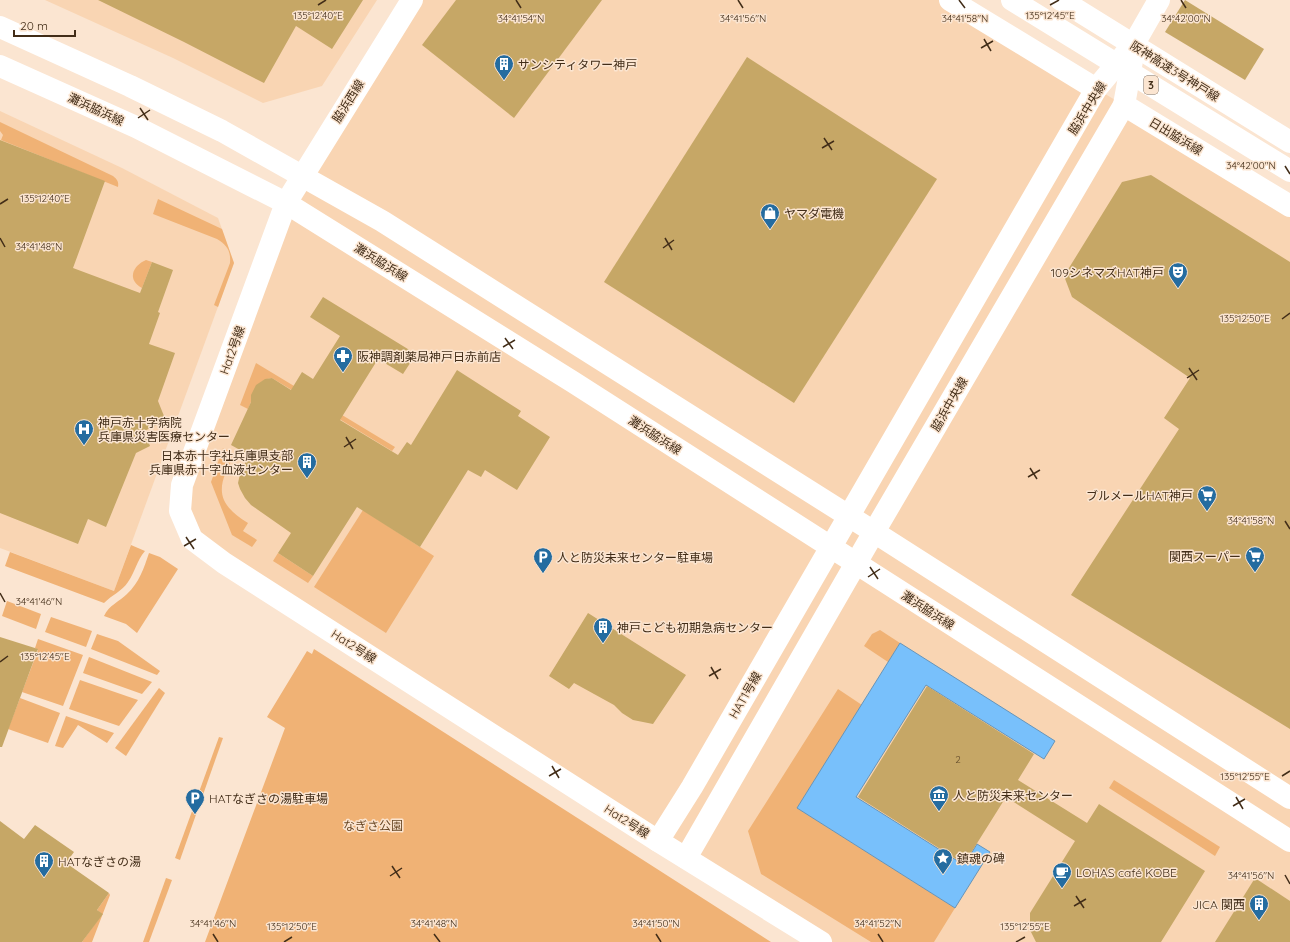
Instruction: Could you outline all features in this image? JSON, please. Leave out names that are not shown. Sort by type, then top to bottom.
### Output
[{"type":"main road","name":"脇浜西線","points":[[286,203],[412,0]]},
{"type":"main road","points":[[950,0],[1096,89]]},
{"type":"main road","name":"阪神高速3号神戸線","points":[[1012,0],[1290,171]]},
{"type":"main road","name":"阪神高速3号神戸線","points":[[1060,0],[1290,141]]},
{"type":"main road","points":[[1064,0],[1135,42],[1290,141]]},
{"type":"main road","points":[[1135,42],[1159,0]]},
{"type":"main road","points":[[0,27],[137,89],[222,131],[303,175],[382,221],[849,516],[1290,798]]},
{"type":"main road","name":"脇浜中央線","points":[[831,548],[1096,89],[1135,42]]},
{"type":"main road","name":"脇浜中央線","points":[[856,564],[1124,104],[1135,42]]},
{"type":"main road","name":"灘浜脇浜線","points":[[0,66],[136,127],[286,203],[573,382],[1290,841]]},
{"type":"main road","name":"日出脇浜線","points":[[1124,104],[1290,206]]},
{"type":"main road","name":"Hat2号線","points":[[286,203],[182,486],[180,511],[192,539],[224,564],[658,841],[821,942]]},
{"type":"main road","name":"HAT1号線","points":[[658,841],[692,788],[831,548]]},
{"type":"main road","points":[[686,858],[856,564]]},
{"type":"shaded area","points":[[45,0],[377,0],[322,86],[263,103],[173,58]]},
{"type":"shaded area","points":[[412,0],[950,0],[1290,206],[1290,942],[821,942],[192,539],[182,485],[286,203]]},
{"type":"shaded area","name":"神戸赤十字病院 兵庫県災害医療センター","points":[[0,111],[122,168],[218,218],[234,263],[114,591],[0,548]]},
{"type":"green space","points":[[0,122],[113,176],[116,178],[118,187],[1,140],[3,135],[0,131]]},
{"type":"green space","points":[[158,199],[222,229],[234,263],[218,307],[214,305],[230,263],[228,249],[217,239],[153,214]]},
{"type":"green space","points":[[146,260],[152,262],[142,288],[134,281],[133,273],[137,266]]},
{"type":"green space","points":[[256,363],[395,447],[392,451],[272,378],[261,382],[258,385],[248,409],[240,405]]},
{"type":"green space","points":[[223,448],[235,454],[222,484],[224,500],[229,508],[248,523],[243,531],[257,540],[252,547],[232,535],[211,482]]},
{"type":"green space","points":[[363,510],[434,556],[386,633],[314,587]]},
{"type":"green space","points":[[131,545],[145,551],[126,585],[104,603],[5,566],[10,552],[114,591]]},
{"type":"green space","points":[[149,553],[160,557],[178,569],[137,633],[126,624],[104,616],[111,606],[127,594],[135,585],[143,570]]},
{"type":"green space","points":[[278,553],[313,576],[308,583],[273,561]]},
{"type":"green space","points":[[7,601],[41,614],[36,629],[2,616]]},
{"type":"green space","points":[[51,617],[92,631],[86,647],[45,632]]},
{"type":"green space","points":[[880,630],[900,643],[888,662],[864,646],[872,634]]},
{"type":"green space","points":[[97,634],[118,641],[160,671],[157,675],[91,649]]},
{"type":"green space","points":[[38,639],[83,655],[63,706],[22,692],[38,650],[35,648]]},
{"type":"green space","name":"なぎさ公園","points":[[314,649],[771,942],[205,942],[285,728],[267,717],[307,651],[312,654]]},
{"type":"green space","points":[[89,657],[152,682],[142,694],[83,673]]},
{"type":"green space","points":[[80,680],[138,700],[119,726],[69,709]]},
{"type":"green space","points":[[159,688],[165,693],[126,756],[115,748]]},
{"type":"green space","points":[[838,689],[862,705],[797,808],[955,908],[934,942],[871,942],[761,874],[748,831]]},
{"type":"green space","points":[[20,698],[60,713],[48,743],[8,729]]},
{"type":"green space","points":[[66,716],[114,733],[107,743],[78,725],[63,748],[55,746]]},
{"type":"green space","points":[[219,737],[223,738],[180,860],[175,858]]},
{"type":"green space","points":[[1114,780],[1220,847],[1215,856],[1109,788]]},
{"type":"green space","points":[[166,878],[172,880],[149,942],[143,942]]},
{"type":"green space","points":[[109,893],[110,895],[92,942],[82,942],[102,914],[97,910]]},
{"type":"water","points":[[900,643],[1055,741],[1044,759],[926,685],[856,797],[964,865],[977,844],[990,852],[955,908],[797,808]]},
{"type":"building","points":[[98,0],[363,0],[332,49],[296,26],[264,83]]},
{"type":"building","name":"サンシティタワー神戸","points":[[456,0],[602,0],[514,118],[422,45]]},
{"type":"building","points":[[1185,0],[1264,49],[1245,80],[1165,32]]},
{"type":"building","name":"ヤマダ電機","points":[[747,57],[937,179],[794,403],[604,282]]},
{"type":"building","name":"神戸赤十字病院 兵庫県災害医療センター","points":[[0,140],[105,181],[73,268],[140,293],[152,262],[173,270],[158,312],[160,313],[149,344],[175,353],[158,401],[166,421],[144,431],[150,446],[136,453],[106,527],[88,519],[78,544],[0,513]]},
{"type":"building","name":"ブルメールHAT神戸","points":[[1151,175],[1290,262],[1290,729],[1071,595],[1179,429],[1164,418],[1190,378],[1072,297],[1064,276],[1122,182]]},
{"type":"building","points":[[323,297],[416,354],[403,374],[378,359],[340,420],[398,455],[407,442],[411,445],[457,370],[521,411],[518,416],[550,437],[517,490],[485,470],[481,477],[468,470],[420,547],[357,507],[313,576],[278,553],[291,533],[251,505],[245,498],[238,483],[240,474],[249,455],[231,445],[251,402],[251,395],[256,385],[265,379],[272,378],[291,390],[302,372],[313,379],[340,336],[310,317]]},
{"type":"building","name":"神戸こども初期急病センター","points":[[588,613],[686,675],[653,724],[633,720],[622,713],[614,705],[574,683],[569,689],[549,676]]},
{"type":"building","points":[[0,637],[38,649],[2,747],[0,747]]},
{"type":"building","name":"人と防災未来センター","points":[[927,686],[1034,754],[1018,780],[1087,823],[1099,804],[1205,871],[1161,942],[1036,942],[1030,930],[1030,913],[1075,841],[1006,797],[964,864],[858,797]]},
{"type":"building","name":"HATなぎさの湯","points":[[0,821],[24,839],[35,825],[74,852],[66,863],[109,893],[97,910],[103,914],[82,942],[0,942]]},
{"type":"building","name":"JICA 関西","points":[[1255,878],[1290,901],[1290,942],[1215,942]]},
{"type":"place","name":"サンシティタワー神戸","points":[[504,81]]},
{"type":"place","name":"ヤマダ電機","points":[[770,230]]},
{"type":"place","name":"109シネマズHAT神戸","points":[[1178,289]]},
{"type":"place","name":"阪神調剤薬局神戸日赤前店","points":[[343,373]]},
{"type":"place","name":"神戸赤十字病院 兵庫県災害医療センター","points":[[84,446]]},
{"type":"place","name":"日本赤十字社兵庫県支部 兵庫県赤十字血液センター","points":[[307,479]]},
{"type":"place","name":"ブルメールHAT神戸","points":[[1207,512]]},
{"type":"place","name":"関西スーパー","points":[[1255,573]]},
{"type":"place","name":"人と防災未来センター駐車場","points":[[543,574]]},
{"type":"place","name":"神戸こども初期急病センター","points":[[603,644]]},
{"type":"place","name":"人と防災未来センター","points":[[939,812]]},
{"type":"place","name":"HATなぎさの湯駐車場","points":[[195,815]]},
{"type":"place","name":"鎮魂の碑","points":[[943,875]]},
{"type":"place","name":"HATなぎさの湯","points":[[44,878]]},
{"type":"place","name":"LOHAS café KOBE","points":[[1062,889]]},
{"type":"place","name":"JICA 関西","points":[[1259,921]]}]
